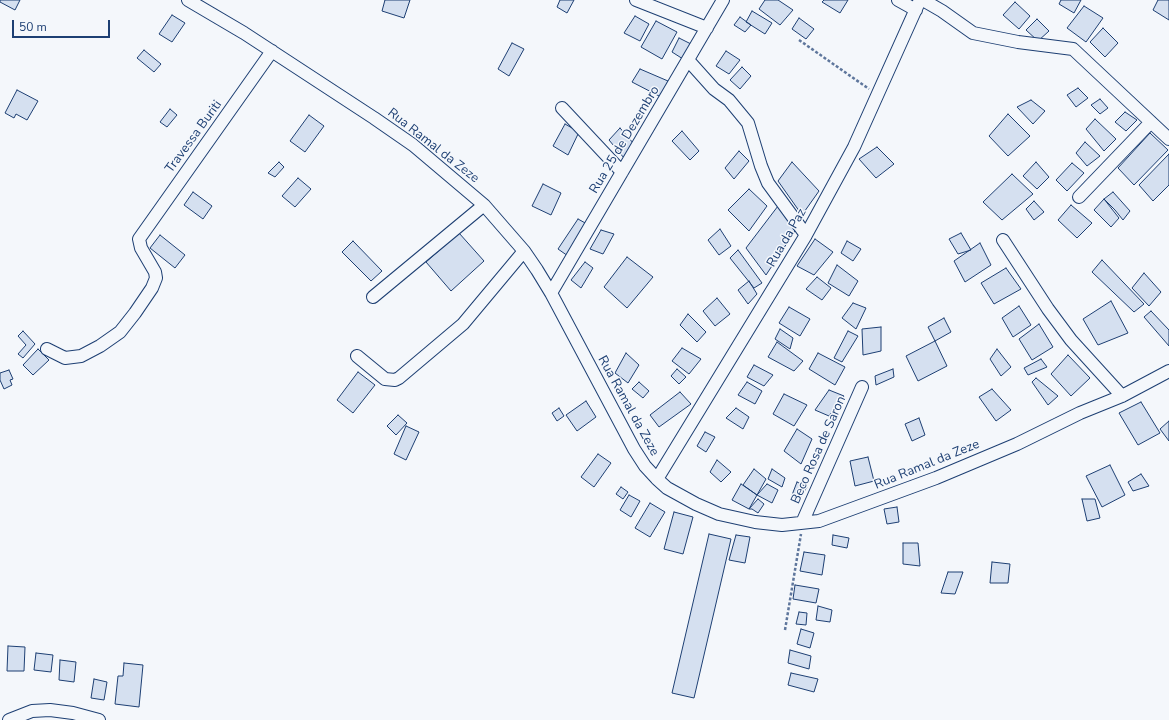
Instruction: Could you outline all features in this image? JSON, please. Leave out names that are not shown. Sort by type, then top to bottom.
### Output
[{"type":"street","name":"Rua Ramal da Zeze","points":[[188,0],[244,33],[374,118],[413,146],[484,205],[524,251],[551,293],[634,449],[657,479],[667,488],[685,499],[719,514],[738,519],[782,525],[802,524],[826,519],[936,478],[1017,444],[1080,413],[1122,396],[1169,371]]},
{"type":"street","points":[[636,0],[707,28]]},
{"type":"street","name":"Rua 25 de Dezembro","points":[[551,293],[723,0]]},
{"type":"street","points":[[898,0],[920,3],[942,11],[973,33],[1018,42],[1073,49],[1169,139]]},
{"type":"street","name":"Rua da Paz","points":[[657,479],[806,235],[854,147],[920,3]]},
{"type":"street","name":"Travessa Buriti","points":[[47,350],[65,358],[81,356],[100,346],[120,332],[152,288],[156,278],[155,272],[141,248],[139,239],[272,52]]},
{"type":"street","points":[[688,60],[714,89],[730,100],[748,123],[768,183],[806,235]]},
{"type":"street","points":[[562,108],[622,172]]},
{"type":"street","points":[[1079,197],[1151,122]]},
{"type":"street","points":[[373,297],[484,205]]},
{"type":"street","points":[[1003,240],[1071,340],[1122,396]]},
{"type":"street","points":[[357,356],[385,379],[395,380],[399,378],[463,324],[524,251]]},
{"type":"street","name":"Beco Rosa de Saron","points":[[802,524],[862,387]]},
{"type":"street","points":[[9,720],[32,711],[50,710],[73,713],[99,720]]},
{"type":"path","points":[[799,40],[877,95]]},
{"type":"path","points":[[785,630],[802,524]]},
{"type":"building","points":[[0,0],[20,0],[15,10],[0,2]]},
{"type":"building","points":[[385,0],[410,0],[404,18],[382,11]]},
{"type":"building","points":[[560,0],[574,0],[567,13],[557,7]]},
{"type":"building","points":[[765,0],[778,0],[793,10],[780,25],[759,9]]},
{"type":"building","points":[[824,0],[848,0],[840,13],[822,2]]},
{"type":"building","points":[[1061,0],[1081,0],[1074,13],[1059,4]]},
{"type":"building","points":[[1158,0],[1169,0],[1169,20],[1153,10]]},
{"type":"building","points":[[1015,2],[1030,16],[1019,29],[1003,15]]},
{"type":"building","points":[[1084,6],[1103,18],[1086,42],[1067,28]]},
{"type":"building","points":[[752,11],[772,23],[765,34],[746,22]]},
{"type":"building","points":[[172,15],[185,23],[172,42],[159,34]]},
{"type":"building","points":[[635,16],[649,24],[640,41],[624,33]]},
{"type":"building","points":[[740,17],[751,25],[745,32],[734,25]]},
{"type":"building","points":[[799,18],[814,29],[806,39],[792,29]]},
{"type":"building","points":[[1037,19],[1049,31],[1038,41],[1026,30]]},
{"type":"building","points":[[656,21],[677,32],[662,59],[641,47]]},
{"type":"building","points":[[1103,28],[1118,43],[1105,57],[1090,42]]},
{"type":"building","points":[[679,38],[693,45],[683,59],[672,52]]},
{"type":"building","points":[[512,43],[524,49],[509,76],[498,69]]},
{"type":"building","points":[[144,50],[161,64],[154,72],[137,58]]},
{"type":"building","points":[[726,51],[740,60],[729,74],[716,66]]},
{"type":"building","points":[[742,67],[751,76],[740,89],[730,80]]},
{"type":"building","points":[[640,69],[668,81],[661,97],[632,82]]},
{"type":"building","points":[[1078,88],[1088,98],[1076,107],[1067,95]]},
{"type":"building","points":[[17,90],[38,101],[27,120],[16,114],[14,118],[5,113]]},
{"type":"building","points":[[1100,99],[1108,108],[1100,114],[1091,105]]},
{"type":"building","points":[[1031,100],[1045,111],[1033,124],[1017,107]]},
{"type":"building","points":[[170,109],[177,115],[167,127],[160,122]]},
{"type":"building","points":[[1125,112],[1137,120],[1126,131],[1115,122]]},
{"type":"building","points":[[1008,114],[1030,136],[1008,156],[989,136]]},
{"type":"building","points":[[309,115],[324,126],[305,152],[290,141]]},
{"type":"building","points":[[1095,119],[1116,139],[1104,151],[1086,129]]},
{"type":"building","points":[[565,124],[579,132],[568,155],[553,146]]},
{"type":"building","points":[[620,128],[634,144],[624,158],[609,140]]},
{"type":"building","points":[[682,131],[699,151],[690,160],[672,141]]},
{"type":"building","points":[[1150,133],[1168,150],[1134,185],[1118,168]]},
{"type":"building","points":[[1085,142],[1100,156],[1087,166],[1076,153]]},
{"type":"building","points":[[877,147],[894,164],[876,178],[859,159]]},
{"type":"building","points":[[739,151],[749,161],[734,179],[725,168]]},
{"type":"building","points":[[1169,154],[1169,185],[1153,201],[1139,185]]},
{"type":"building","points":[[279,162],[284,167],[275,177],[268,173]]},
{"type":"building","points":[[792,162],[819,191],[802,215],[778,181]]},
{"type":"building","points":[[1036,162],[1049,177],[1037,189],[1023,176]]},
{"type":"building","points":[[1072,163],[1084,173],[1067,191],[1056,180]]},
{"type":"building","points":[[1012,174],[1033,194],[1002,220],[983,202]]},
{"type":"building","points":[[298,178],[311,189],[295,207],[282,196]]},
{"type":"building","points":[[543,184],[561,193],[551,215],[532,206]]},
{"type":"building","points":[[749,189],[767,206],[749,231],[728,210]]},
{"type":"building","points":[[193,192],[212,206],[203,219],[184,205]]},
{"type":"building","points":[[1113,192],[1130,211],[1123,220],[1104,199]]},
{"type":"building","points":[[1104,199],[1119,218],[1111,227],[1094,210]]},
{"type":"building","points":[[1034,201],[1044,212],[1034,220],[1026,209]]},
{"type":"building","points":[[1071,205],[1092,223],[1077,238],[1058,220]]},
{"type":"building","points":[[778,206],[795,231],[766,275],[746,248]]},
{"type":"building","points":[[578,219],[587,224],[568,256],[558,249]]},
{"type":"building","points":[[720,229],[731,246],[719,255],[708,240]]},
{"type":"building","points":[[601,230],[614,234],[603,254],[590,249]]},
{"type":"building","points":[[459,233],[484,261],[451,291],[426,262]]},
{"type":"building","points":[[961,233],[971,250],[958,254],[949,239]]},
{"type":"building","points":[[160,235],[185,255],[175,268],[150,248]]},
{"type":"building","points":[[815,239],[833,252],[814,275],[797,266]]},
{"type":"building","points":[[353,241],[382,271],[371,281],[342,252]]},
{"type":"building","points":[[847,241],[861,249],[853,261],[841,253]]},
{"type":"building","points":[[980,243],[991,265],[965,282],[954,261]]},
{"type":"building","points":[[738,250],[762,283],[754,288],[730,258]]},
{"type":"building","points":[[627,257],[653,277],[627,308],[604,287]]},
{"type":"building","points":[[1102,260],[1144,304],[1134,312],[1092,272]]},
{"type":"building","points":[[585,262],[593,268],[581,288],[571,280]]},
{"type":"building","points":[[837,265],[858,281],[849,296],[828,283]]},
{"type":"building","points":[[1006,268],[1021,289],[994,304],[981,283]]},
{"type":"building","points":[[1144,273],[1161,292],[1149,306],[1132,288]]},
{"type":"building","points":[[817,277],[831,288],[822,300],[806,289]]},
{"type":"building","points":[[749,281],[757,294],[748,304],[738,290]]},
{"type":"building","points":[[717,298],[730,314],[715,326],[703,311]]},
{"type":"building","points":[[1111,301],[1128,333],[1098,345],[1083,319]]},
{"type":"building","points":[[853,303],[866,308],[856,329],[842,318]]},
{"type":"building","points":[[1019,306],[1031,325],[1013,337],[1002,318]]},
{"type":"building","points":[[789,307],[810,319],[800,336],[779,323]]},
{"type":"building","points":[[1151,311],[1169,330],[1169,346],[1144,317]]},
{"type":"building","points":[[688,314],[706,332],[697,342],[680,325]]},
{"type":"building","points":[[944,318],[951,332],[935,341],[928,327]]},
{"type":"building","points":[[1039,324],[1053,347],[1032,360],[1019,339]]},
{"type":"building","points":[[881,327],[881,351],[863,355],[862,329]]},
{"type":"building","points":[[780,329],[793,338],[790,349],[775,339]]},
{"type":"building","points":[[23,331],[35,344],[23,358],[18,354],[26,345],[18,336]]},
{"type":"building","points":[[848,331],[858,336],[842,362],[834,358]]},
{"type":"building","points":[[935,341],[947,366],[918,381],[906,356]]},
{"type":"building","points":[[777,342],[803,361],[794,371],[768,357]]},
{"type":"building","points":[[682,348],[701,359],[689,374],[672,361]]},
{"type":"building","points":[[38,349],[49,360],[33,375],[23,365]]},
{"type":"building","points":[[997,349],[1011,367],[1001,376],[990,359]]},
{"type":"building","points":[[626,353],[639,365],[628,383],[615,373]]},
{"type":"building","points":[[818,353],[845,367],[835,385],[809,369]]},
{"type":"building","points":[[1068,355],[1090,378],[1071,396],[1051,374]]},
{"type":"building","points":[[1041,359],[1047,367],[1028,375],[1024,368]]},
{"type":"building","points":[[754,365],[773,375],[764,386],[747,377]]},
{"type":"building","points":[[677,369],[686,377],[679,384],[671,376]]},
{"type":"building","points":[[893,369],[894,377],[876,385],[875,376]]},
{"type":"building","points":[[9,370],[13,379],[10,380],[12,385],[4,389],[0,380],[0,373]]},
{"type":"building","points":[[358,372],[375,385],[353,413],[337,400]]},
{"type":"building","points":[[1036,378],[1058,396],[1048,405],[1032,382]]},
{"type":"building","points":[[639,382],[649,391],[643,398],[632,389]]},
{"type":"building","points":[[747,382],[762,391],[755,404],[738,395]]},
{"type":"building","points":[[992,389],[1011,410],[996,421],[979,397]]},
{"type":"building","points":[[829,390],[844,396],[829,416],[815,410]]},
{"type":"building","points":[[680,392],[691,404],[659,427],[650,415]]},
{"type":"building","points":[[784,394],[807,405],[794,426],[773,414]]},
{"type":"building","points":[[586,401],[596,417],[577,431],[566,415]]},
{"type":"building","points":[[1141,402],[1160,433],[1138,445],[1119,413]]},
{"type":"building","points":[[559,408],[564,416],[557,421],[552,413]]},
{"type":"building","points":[[736,408],[749,417],[743,429],[726,418]]},
{"type":"building","points":[[398,415],[407,423],[396,435],[387,426]]},
{"type":"building","points":[[919,418],[925,435],[912,441],[905,424]]},
{"type":"building","points":[[1169,421],[1169,441],[1160,429]]},
{"type":"building","points":[[406,426],[419,432],[406,460],[394,454]]},
{"type":"building","points":[[797,429],[812,439],[801,464],[784,451]]},
{"type":"building","points":[[705,432],[715,437],[706,452],[697,446]]},
{"type":"building","points":[[598,454],[611,463],[594,487],[581,477]]},
{"type":"building","points":[[868,457],[874,481],[855,486],[850,461]]},
{"type":"building","points":[[717,460],[731,472],[721,482],[710,472]]},
{"type":"building","points":[[1110,465],[1125,495],[1102,507],[1086,476]]},
{"type":"building","points":[[754,469],[766,479],[757,495],[743,485]]},
{"type":"building","points":[[772,469],[785,478],[782,487],[768,479]]},
{"type":"building","points":[[1141,474],[1149,486],[1133,491],[1128,482]]},
{"type":"building","points":[[797,482],[807,487],[798,501],[792,495]]},
{"type":"building","points":[[741,484],[757,495],[749,509],[732,500]]},
{"type":"building","points":[[767,484],[778,490],[772,503],[757,495]]},
{"type":"building","points":[[621,487],[628,492],[623,499],[616,494]]},
{"type":"building","points":[[629,495],[640,501],[631,517],[620,510]]},
{"type":"building","points":[[758,499],[764,504],[758,513],[752,509],[749,509]]},
{"type":"building","points":[[1082,499],[1095,499],[1100,518],[1087,521]]},
{"type":"building","points":[[650,503],[665,512],[650,537],[635,528]]},
{"type":"building","points":[[897,507],[899,522],[887,524],[884,509]]},
{"type":"building","points":[[674,512],[693,517],[683,554],[664,549]]},
{"type":"building","points":[[709,534],[731,539],[694,698],[672,693]]},
{"type":"building","points":[[736,535],[750,537],[745,563],[729,560]]},
{"type":"building","points":[[833,535],[849,538],[847,548],[832,545]]},
{"type":"building","points":[[903,543],[918,543],[920,566],[903,564]]},
{"type":"building","points":[[804,552],[825,555],[822,575],[800,571]]},
{"type":"building","points":[[992,562],[1010,564],[1008,583],[990,583]]},
{"type":"building","points":[[948,572],[963,572],[955,594],[941,593]]},
{"type":"building","points":[[795,585],[819,589],[816,603],[793,599]]},
{"type":"building","points":[[818,606],[832,610],[830,622],[816,620]]},
{"type":"building","points":[[799,612],[807,613],[806,625],[796,624]]},
{"type":"building","points":[[801,629],[814,633],[810,648],[797,644]]},
{"type":"building","points":[[8,646],[25,647],[24,671],[7,671]]},
{"type":"building","points":[[790,650],[811,656],[809,669],[788,663]]},
{"type":"building","points":[[36,653],[53,655],[51,672],[34,670]]},
{"type":"building","points":[[60,660],[76,662],[74,682],[59,680]]},
{"type":"building","points":[[124,663],[143,665],[139,707],[115,704],[118,676],[123,676]]},
{"type":"building","points":[[791,673],[818,679],[814,692],[788,685]]},
{"type":"building","points":[[94,679],[107,682],[104,700],[91,698]]}]
